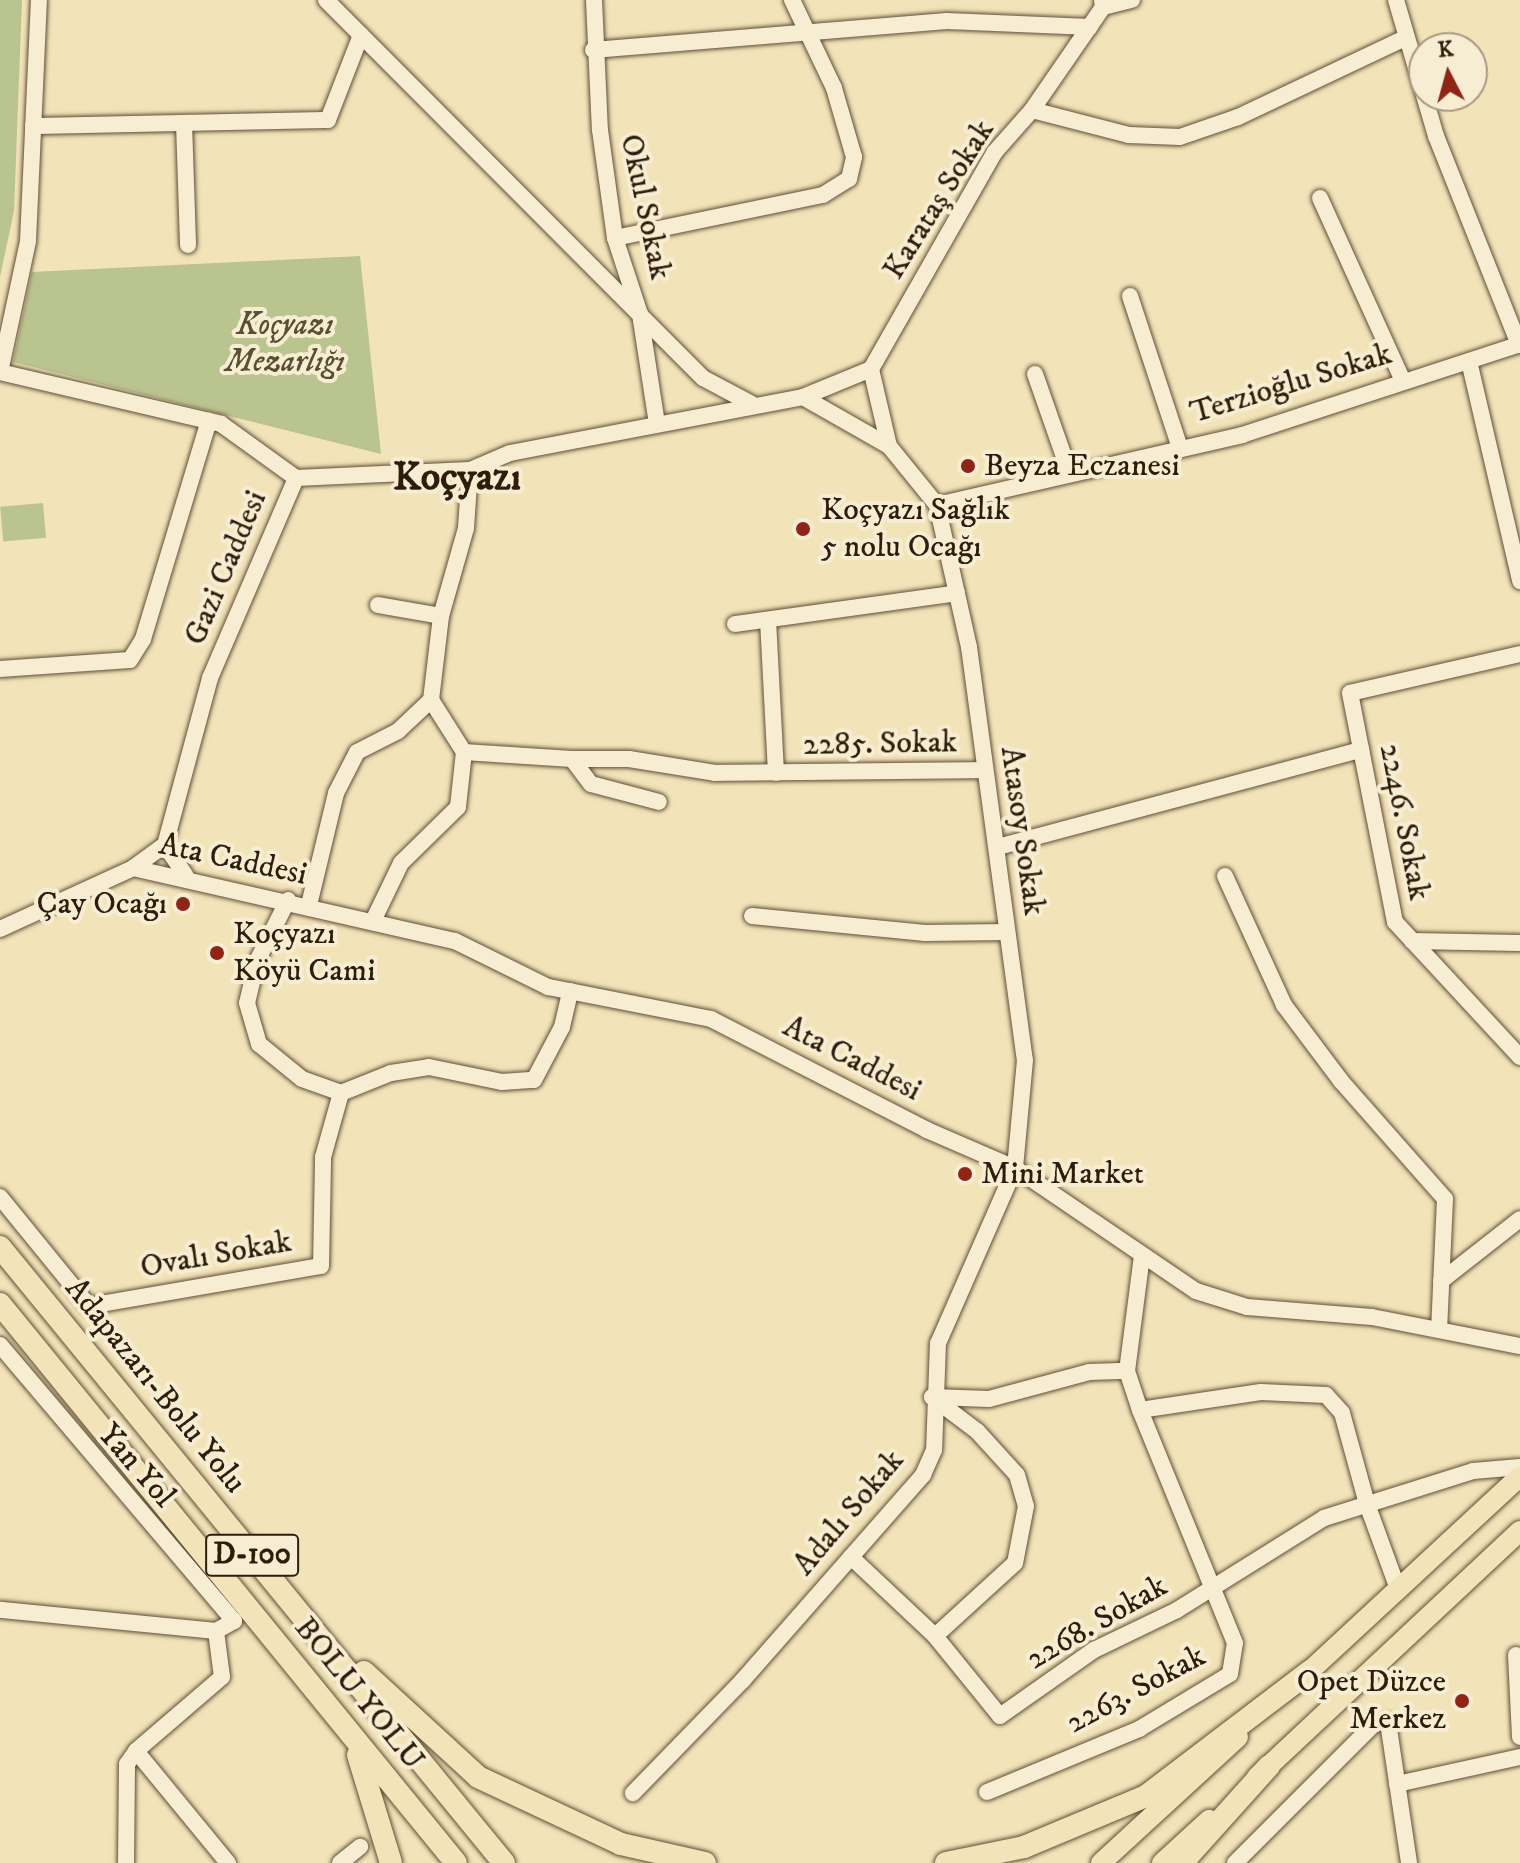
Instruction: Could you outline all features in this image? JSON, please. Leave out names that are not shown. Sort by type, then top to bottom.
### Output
[{"type":"highway","name":"Adapazarı-Bolu Yolu","points":[[0,1247],[504,1863]]},
{"type":"highway","name":"BOLU YOLU","points":[[0,1304],[456,1863]]},
{"type":"highway","points":[[274,1582],[417,1726],[478,1777],[621,1844],[705,1863]]},
{"type":"highway","points":[[946,1863],[1024,1847],[1146,1796],[1310,1671]]},
{"type":"highway","points":[[325,1703],[365,1766],[391,1863]]},
{"type":"highway","points":[[1182,1863],[1269,1766]]},
{"type":"main road","points":[[1101,1863],[1520,1476]]},
{"type":"main road","points":[[1162,1863],[1520,1531]]},
{"type":"street","points":[[39,0],[28,241],[0,372],[221,424],[296,478]]},
{"type":"street","points":[[326,0],[703,378],[733,398],[756,406]]},
{"type":"street","name":"Okul Sokak","points":[[594,0],[593,50],[615,238],[640,314],[657,424]]},
{"type":"street","points":[[615,238],[823,195],[849,179],[854,157],[810,31],[792,0]]},
{"type":"street","points":[[1103,3],[1132,0]]},
{"type":"street","points":[[1396,0],[1436,136],[1519,345]]},
{"type":"street","name":"Karataş Sokak","points":[[871,369],[994,153],[1032,110],[1090,27],[1103,3]]},
{"type":"street","points":[[593,50],[947,21],[1090,27]]},
{"type":"street","points":[[33,126],[328,120],[361,35]]},
{"type":"street","points":[[1032,110],[1129,135],[1180,137],[1238,117],[1405,38]]},
{"type":"street","points":[[184,123],[188,245]]},
{"type":"street","points":[[1320,198],[1402,379]]},
{"type":"street","points":[[1130,296],[1180,448]]},
{"type":"street","name":"Terzioğlu Sokak","points":[[937,505],[1069,471],[1242,435],[1402,379],[1519,345]]},
{"type":"street","points":[[1469,361],[1520,581]]},
{"type":"street","points":[[871,369],[889,446]]},
{"type":"street","name":"Gazi Caddesi","points":[[165,845],[210,678],[296,478],[470,470],[510,453],[803,397],[871,369]]},
{"type":"street","points":[[1035,374],[1069,471]]},
{"type":"street","points":[[803,397],[889,446],[937,505]]},
{"type":"street","points":[[0,669],[130,660],[143,639],[209,421]]},
{"type":"street","points":[[373,921],[401,863],[458,807],[464,752],[431,700],[441,616],[466,528],[470,470]]},
{"type":"street","name":"Atasoy Sokak","points":[[937,505],[957,593],[998,847],[1025,1060],[1015,1168]]},
{"type":"street","points":[[735,624],[957,593]]},
{"type":"street","points":[[378,605],[441,616]]},
{"type":"street","points":[[768,620],[776,773]]},
{"type":"street","name":"2246. Sokak","points":[[1520,654],[1350,693],[1395,922],[1520,1057]]},
{"type":"street","points":[[309,905],[336,793],[357,752],[398,731],[431,700]]},
{"type":"street","points":[[998,847],[1361,750]]},
{"type":"street","name":"2285. Sokak","points":[[464,752],[572,759],[629,759],[715,773],[985,770]]},
{"type":"street","points":[[572,759],[591,784],[659,802]]},
{"type":"street","points":[[0,929],[133,868],[165,845],[186,876]]},
{"type":"street","name":"Ata Caddesi","points":[[133,868],[186,876],[455,941],[548,987],[711,1019],[927,1130],[1015,1168],[1196,1291],[1247,1307],[1372,1317],[1520,1346]]},
{"type":"street","points":[[1225,876],[1284,1005],[1341,1081],[1445,1199],[1439,1330]]},
{"type":"street","points":[[288,900],[257,961],[247,1003],[259,1044],[302,1079],[341,1093],[391,1073],[429,1067],[502,1082],[534,1080],[562,1027],[570,991]]},
{"type":"street","points":[[752,916],[925,933],[1007,932]]},
{"type":"street","points":[[1412,941],[1520,943]]},
{"type":"street","name":"Ovalı Sokak","points":[[0,1197],[89,1306],[321,1266],[323,1157],[341,1093]]},
{"type":"street","name":"Adalı Sokak","points":[[633,1793],[743,1680],[923,1475],[934,1450],[932,1397],[938,1343],[1015,1168]]},
{"type":"street","points":[[1441,1281],[1520,1219]]},
{"type":"street","points":[[932,1397],[989,1399],[1089,1372],[1127,1371],[1142,1256]]},
{"type":"street","name":"Yan Yol","points":[[0,1345],[234,1621],[216,1631]]},
{"type":"street","name":"2263. Sokak","points":[[987,1792],[1139,1729],[1230,1674],[1235,1643],[1127,1371]]},
{"type":"street","points":[[1140,1410],[1261,1392],[1326,1395],[1342,1413],[1367,1504],[1398,1589]]},
{"type":"street","points":[[851,1557],[935,1636],[1015,1563],[1026,1506],[1017,1475],[977,1431],[932,1397]]},
{"type":"street","name":"2268. Sokak","points":[[935,1636],[1000,1716],[1094,1650],[1212,1586],[1324,1518],[1473,1471],[1520,1467]]},
{"type":"street","points":[[0,1610],[216,1631],[222,1677],[136,1751],[127,1764],[126,1863]]},
{"type":"street","points":[[1516,1655],[1520,1737]]},
{"type":"street","points":[[1235,1863],[1382,1723],[1397,1784],[1409,1863]]},
{"type":"street","points":[[136,1751],[228,1863]]},
{"type":"street","points":[[1397,1784],[1520,1757]]},
{"type":"street","points":[[340,1863],[360,1847]]},
{"type":"green space","points":[[0,0],[22,0],[14,211],[0,277]]},
{"type":"green space","name":"Koçyazı Mezarlığı","points":[[360,256],[381,454],[13,362],[32,272]]},
{"type":"green space","points":[[43,503],[46,538],[3,542],[0,507]]},
{"type":"place","name":"Beyza Eczanesi","points":[[968,466]]},
{"type":"place","name":"Koçyazı Sağlık 5 nolu Ocağı","points":[[803,529]]},
{"type":"place","name":"Çay Ocağı","points":[[183,904]]},
{"type":"place","name":"Koçyazı Köyü Cami","points":[[217,953]]},
{"type":"place","name":"Mini Market","points":[[965,1174]]},
{"type":"place","name":"Opet Düzce Merkez","points":[[1462,1701]]},
{"type":"district","name":"Koçyazı","points":[[457,478]]}]
